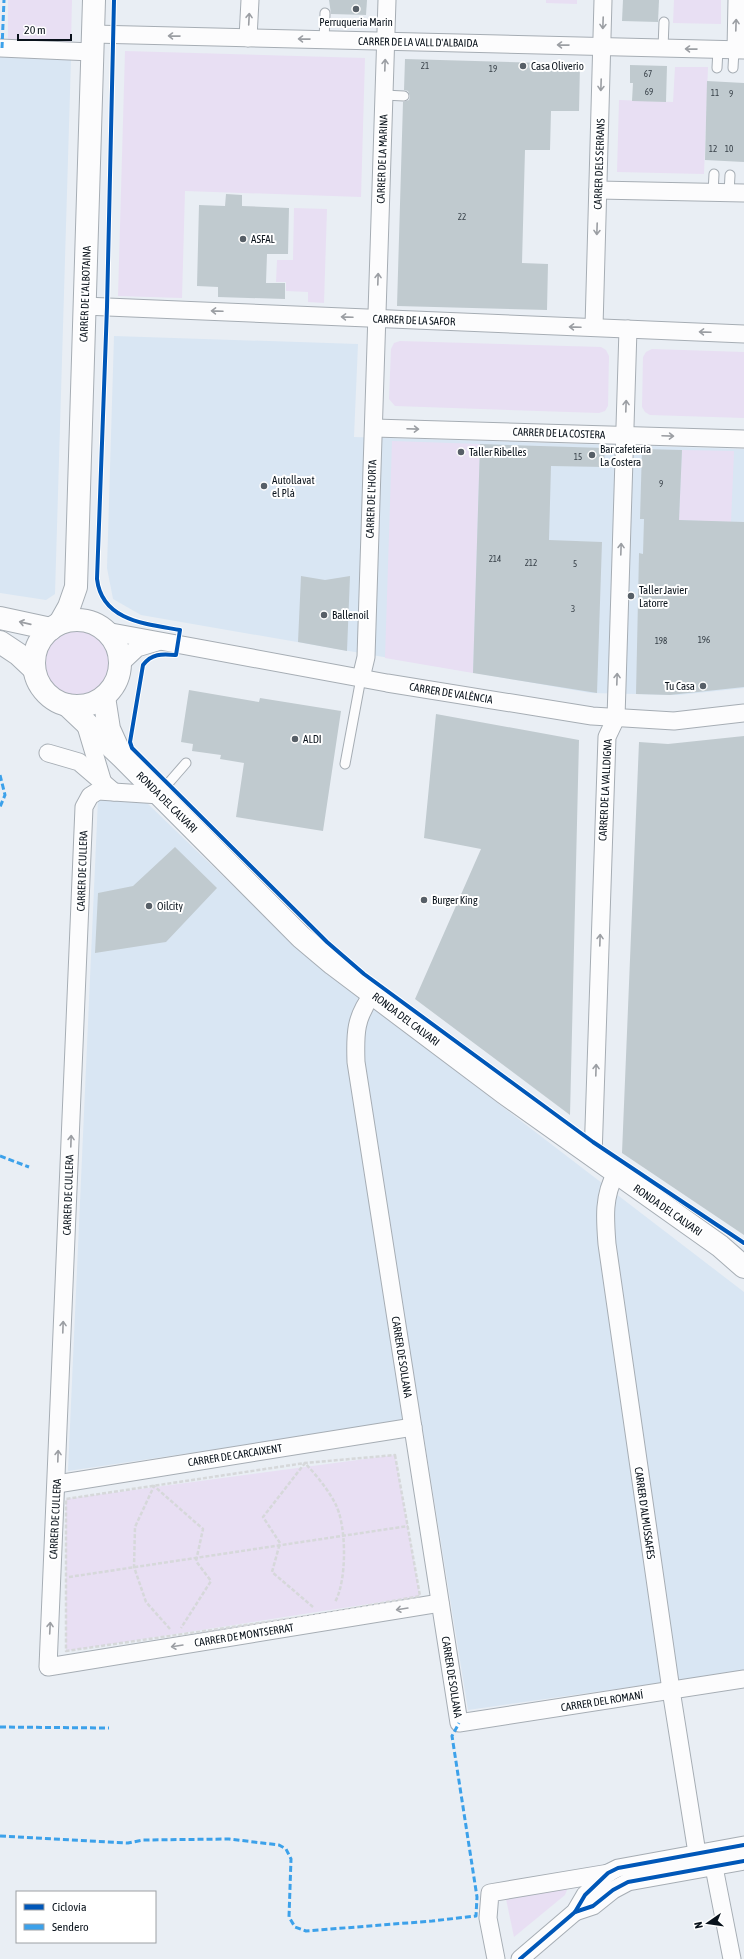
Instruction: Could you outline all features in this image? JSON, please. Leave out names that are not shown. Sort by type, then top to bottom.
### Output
[{"type":"street","name":"CARRER DE L'ALBOTAINA","points":[[55,626],[70,606],[76,587],[94,0]]},
{"type":"street","points":[[248,38],[250,0]]},
{"type":"street","name":"CARRER DE LA MARINA","points":[[377,318],[387,0]]},
{"type":"street","name":"CARRER DELS SERRANS","points":[[594,327],[603,0]]},
{"type":"street","points":[[733,50],[737,0]]},
{"type":"street","name":"CARRER DE LA VALL D'ALBAIDA","points":[[0,48],[92,43],[248,38],[324,42],[385,41],[733,50]]},
{"type":"street","points":[[598,190],[729,193]]},
{"type":"street","name":"CARRER DE LA SAFOR","points":[[84,306],[744,334]]},
{"type":"street","name":"CARRER DE L'HORTA","points":[[361,678],[366,657],[377,318]]},
{"type":"street","name":"CARRER DE LA VALLDIGNA","points":[[593,1157],[607,737],[616,718],[628,329]]},
{"type":"street","name":"CARRER DE LA COSTERA","points":[[374,428],[744,439]]},
{"type":"street","name":"CARRER DE L'ALBOTAINA","points":[[76,587],[81,605],[99,627]]},
{"type":"street","points":[[0,618],[55,626]]},
{"type":"street","points":[[72,620],[99,627],[118,649],[120,664],[118,679],[104,698],[93,704],[80,707],[67,706],[59,703],[45,693],[40,686],[34,669],[37,647],[45,634],[55,626],[72,620]]},
{"type":"street","name":"CARRER DE VALÈNCIA","points":[[99,627],[160,642],[361,678],[616,718],[674,721],[744,713]]},
{"type":"street","points":[[0,642],[18,654],[34,669]]},
{"type":"street","name":"CARRER DE VALÈNCIA","points":[[120,664],[137,648],[144,644],[160,642]]},
{"type":"street","points":[[104,698],[109,729],[122,757]]},
{"type":"street","name":"RONDA DEL CALVARI","points":[[67,706],[122,757],[301,937],[333,964],[503,1092],[720,1246],[744,1267]]},
{"type":"street","points":[[85,723],[91,744],[109,787]]},
{"type":"street","points":[[78,762],[89,756],[91,744]]},
{"type":"street","points":[[48,753],[78,762],[109,787]]},
{"type":"street","name":"CARRER DE CULLERA","points":[[48,1667],[57,1484],[84,807],[86,801],[94,793],[103,791],[109,787],[159,795]]},
{"type":"street","name":"CARRER DE SOLLANA","points":[[373,994],[365,1005],[358,1020],[355,1034],[356,1062],[459,1724]]},
{"type":"street","name":"CARRER D'ALMUSSAFES","points":[[616,1173],[609,1186],[606,1202],[607,1244],[671,1690],[707,1857],[732,1959]]},
{"type":"street","name":"RONDA DEL CALVARI","points":[[720,1246],[744,1256]]},
{"type":"street","name":"CARRER DE CARCAIXENT","points":[[57,1484],[413,1427]]},
{"type":"street","name":"CARRER DE MONTSERRAT","points":[[48,1667],[328,1613],[440,1603]]},
{"type":"street","name":"CARRER DEL ROMANÍ","points":[[459,1724],[744,1679]]},
{"type":"street","points":[[575,1912],[593,1906],[613,1890],[628,1882],[744,1844]]},
{"type":"street","points":[[520,1959],[575,1912],[585,1894],[609,1873],[618,1868],[707,1857],[744,1861]]},
{"type":"street","points":[[496,1959],[488,1918],[490,1893],[609,1873]]},
{"type":"lane","points":[[324,42],[325,13]]},
{"type":"lane","points":[[663,48],[664,22]]},
{"type":"lane","points":[[717,68],[733,50]]},
{"type":"lane","points":[[733,50],[733,68]]},
{"type":"lane","points":[[384,95],[404,96]]},
{"type":"lane","points":[[714,174],[729,193]]},
{"type":"lane","points":[[729,193],[730,175]]},
{"type":"lane","points":[[345,764],[361,678]]},
{"type":"lane","points":[[159,795],[186,763]]},
{"type":"path","points":[[395,1455],[420,1596],[172,1642],[66,1651],[66,1499],[305,1463],[395,1455]]},
{"type":"path","points":[[305,1463],[320,1479],[336,1504],[343,1536],[344,1576],[336,1602],[328,1613]]},
{"type":"path","points":[[305,1463],[263,1517],[280,1543],[272,1572],[328,1613]]},
{"type":"path","points":[[154,1486],[203,1529],[196,1561],[211,1581],[172,1642]]},
{"type":"path","points":[[154,1486],[135,1527],[134,1567],[146,1602],[172,1642]]},
{"type":"path","points":[[66,1577],[428,1524]]},
{"type":"shaded area","points":[[8,0],[72,0],[71,43],[8,40]]},
{"type":"shaded area","points":[[546,0],[577,0],[577,4],[546,3]]},
{"type":"shaded area","points":[[674,0],[721,0],[721,24],[673,23]]},
{"type":"shaded area","points":[[125,51],[365,58],[361,197],[185,191],[182,298],[118,296]]},
{"type":"shaded area","points":[[0,56],[71,59],[55,594],[46,600],[0,593]]},
{"type":"shaded area","points":[[675,67],[708,67],[704,174],[617,172],[619,100],[673,102]]},
{"type":"shaded area","points":[[294,208],[327,209],[324,303],[308,302],[308,292],[286,291],[286,282],[276,282],[277,260],[293,260]]},
{"type":"shaded area","points":[[114,336],[358,344],[354,437],[744,449],[744,688],[679,695],[591,693],[141,615],[113,599],[107,568]]},
{"type":"shaded area","points":[[400,341],[601,347],[606,350],[609,356],[608,406],[605,411],[599,413],[395,406],[389,399],[391,349],[394,343]]},
{"type":"shaded area","points":[[652,349],[744,352],[744,418],[650,415],[645,412],[642,407],[643,357],[646,352]]},
{"type":"shaded area","points":[[392,441],[480,444],[473,673],[385,658]]},
{"type":"shaded area","points":[[682,450],[734,451],[731,522],[679,520]]},
{"type":"shaded area","points":[[71,631],[83,631],[90,633],[101,640],[108,651],[110,664],[108,677],[101,688],[90,695],[83,697],[71,697],[64,695],[53,688],[46,677],[44,670],[44,658],[46,651],[53,640],[64,633]]},
{"type":"shaded area","points":[[98,799],[146,802],[306,956],[744,1292],[744,1671],[468,1710],[421,1419],[68,1471]]},
{"type":"shaded area","points":[[395,1455],[420,1596],[66,1651],[66,1499]]},
{"type":"shaded area","points":[[566,1887],[567,1890],[565,1895],[514,1937],[506,1899]]},
{"type":"building","points":[[329,0],[367,0],[366,15],[331,14]]},
{"type":"building","points":[[623,0],[659,0],[658,22],[622,21]]},
{"type":"building","points":[[405,59],[580,64],[579,111],[551,111],[550,150],[525,150],[522,263],[548,264],[547,310],[397,306],[403,102],[409,100],[410,96],[408,91],[404,90]]},
{"type":"building","points":[[630,65],[667,66],[666,102],[632,101],[633,83],[630,83]]},
{"type":"building","points":[[707,81],[744,83],[744,162],[705,160]]},
{"type":"building","name":"ASFAL","points":[[226,194],[242,195],[242,206],[289,208],[288,254],[267,254],[266,283],[285,283],[285,299],[218,297],[218,287],[197,286],[199,205],[225,206]]},
{"type":"building","points":[[480,444],[605,448],[604,467],[551,466],[549,540],[602,542],[597,693],[473,673]]},
{"type":"building","points":[[642,449],[682,450],[679,520],[744,522],[744,687],[670,695],[636,694],[639,553],[643,554],[644,519],[640,519]]},
{"type":"building","name":"Ballenoil","points":[[301,576],[325,580],[350,576],[347,651],[298,642]]},
{"type":"building","name":"ALDI","points":[[189,690],[259,702],[260,698],[341,711],[323,831],[236,817],[244,763],[220,759],[221,755],[192,751],[193,744],[181,742]]},
{"type":"building","points":[[436,714],[579,740],[570,1115],[415,999],[481,849],[424,838]]},
{"type":"building","points":[[744,736],[744,1235],[622,1153],[639,742],[668,744]]},
{"type":"building","name":"Oilcity","points":[[175,847],[217,888],[166,942],[95,953],[98,893],[133,886]]},
{"type":"marked path","points":[[2,48],[4,0]]},
{"type":"marked path","points":[[0,775],[5,795],[0,807]]},
{"type":"marked path","points":[[0,1156],[29,1167]]},
{"type":"marked path","points":[[0,1836],[128,1843],[143,1840],[229,1839],[279,1845],[286,1849],[291,1859],[289,1917],[295,1927],[306,1931],[476,1916],[477,1897],[452,1736],[459,1723]]},
{"type":"marked path","points":[[0,1727],[109,1728]]},
{"type":"cycle path","points":[[114,0],[107,307],[97,579],[101,593],[107,604],[116,612],[140,622],[180,630],[176,655],[154,656],[143,665],[130,742],[132,748],[327,942],[364,974],[593,1142],[744,1243]]},
{"type":"cycle path","points":[[520,1959],[575,1912],[585,1895],[608,1873],[618,1868],[744,1845]]},
{"type":"cycle path","points":[[575,1912],[593,1906],[613,1890],[628,1882],[744,1861]]},
{"type":"place","name":"Perruqueria Marin","points":[[356,9]]},
{"type":"place","name":"Casa Oliverio","points":[[523,66]]},
{"type":"place","name":"ASFAL","points":[[243,239]]},
{"type":"place","name":"Taller Ribelles","points":[[461,452]]},
{"type":"place","name":"Bar cafetería La Costera","points":[[592,455]]},
{"type":"place","name":"Autollavat el Plá","points":[[264,486]]},
{"type":"place","name":"Taller Javier Latorre","points":[[631,596]]},
{"type":"place","name":"Ballenoil","points":[[324,615]]},
{"type":"place","name":"Tu Casa","points":[[703,686]]},
{"type":"place","name":"ALDI","points":[[295,739]]},
{"type":"place","name":"Burger King","points":[[424,900]]},
{"type":"place","name":"Oilcity","points":[[149,906]]}]
